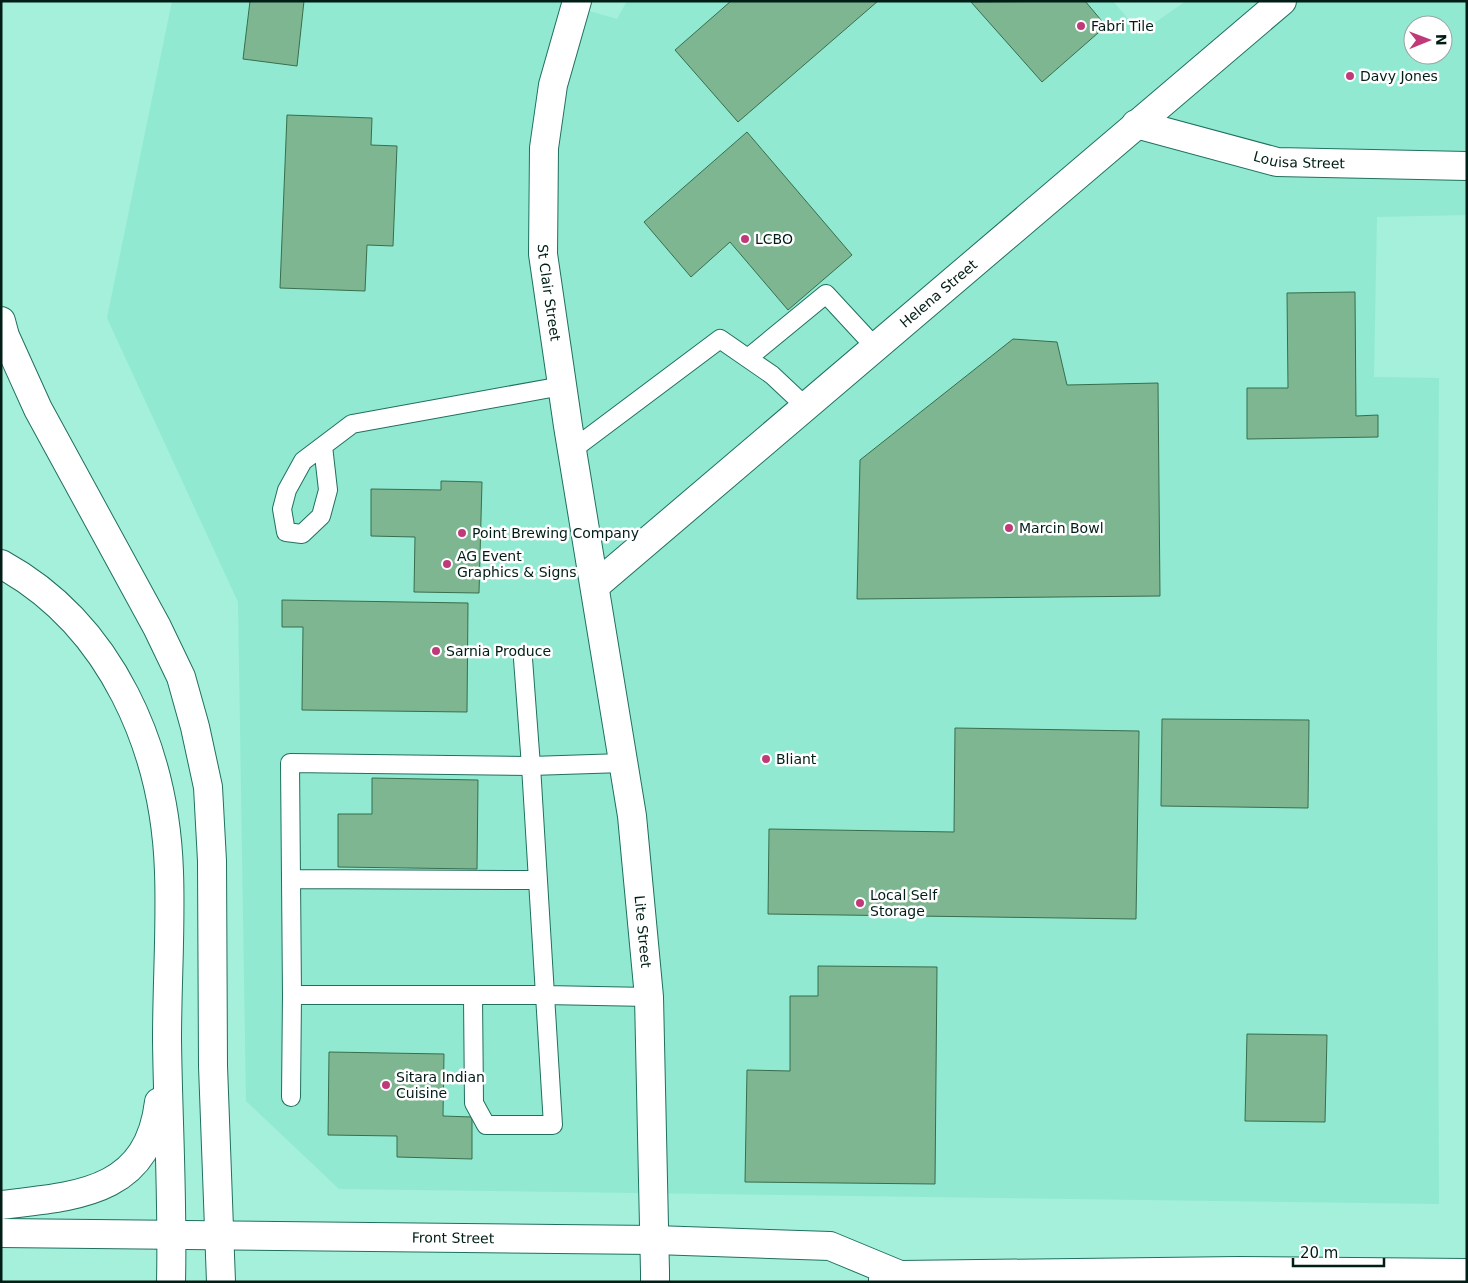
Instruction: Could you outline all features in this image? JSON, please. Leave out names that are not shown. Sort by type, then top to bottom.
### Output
[{"type":"main road","name":"St Clair Street","points":[[577,1],[553,85],[544,148],[543,254],[572,450],[595,586]]},
{"type":"main road","name":"Helena Street","points":[[595,586],[1282,1]]},
{"type":"main road","name":"Louisa Street","points":[[1136,124],[1277,162],[1467,166]]},
{"type":"main road","points":[[1,321],[38,409],[161,635],[181,677],[195,726],[208,787],[212,861],[213,1066],[221,1235],[221,1282]]},
{"type":"main road","points":[[1,564],[39,588],[72,616],[98,648],[139,721],[157,780],[164,814],[169,871],[167,1039],[172,1236],[171,1282]]},
{"type":"main road","name":"Lite Street","points":[[595,586],[632,816],[649,997],[655,1277]]},
{"type":"main road","points":[[1,1205],[79,1194],[103,1186],[121,1175],[138,1159],[149,1141],[157,1118],[167,1039]]},
{"type":"main road","name":"Front Street","points":[[1,1233],[655,1240],[830,1246],[888,1278],[1239,1271],[1467,1274]]},
{"type":"lane","points":[[748,358],[826,294],[875,347]]},
{"type":"lane","points":[[572,450],[720,339],[772,375],[805,406]]},
{"type":"lane","points":[[323,446],[352,424],[562,386]]},
{"type":"lane","points":[[473,996],[474,1104],[486,1125],[552,1125],[523,659]]},
{"type":"lane","points":[[291,1097],[290,763],[531,766],[623,763]]},
{"type":"lane","points":[[291,879],[538,880]]},
{"type":"lane","points":[[292,995],[649,997]]},
{"type":"shaded area","points":[[172,1],[555,1],[617,19],[627,1],[1113,1],[1140,33],[1186,1],[1467,1],[1467,215],[1377,217],[1374,377],[1439,378],[1437,647],[1439,1204],[339,1189],[246,1101],[238,602],[107,318]]},
{"type":"building","points":[[250,1],[304,1],[297,66],[243,59]]},
{"type":"building","points":[[731,1],[878,1],[738,122],[675,50]]},
{"type":"building","points":[[1085,1],[1106,26],[1042,82],[971,2]]},
{"type":"building","points":[[287,115],[372,118],[371,145],[397,146],[393,246],[367,245],[365,291],[280,288]]},
{"type":"building","points":[[747,132],[852,255],[788,310],[730,242],[691,277],[644,222]]},
{"type":"building","points":[[1355,292],[1356,416],[1378,415],[1378,437],[1247,439],[1247,388],[1288,388],[1287,293]]},
{"type":"building","name":"Marcin Bowl","points":[[1013,339],[1057,342],[1067,385],[1158,383],[1160,596],[857,599],[860,460]]},
{"type":"building","name":"AG Event Graphics & Signs","points":[[441,481],[482,482],[479,593],[414,592],[415,537],[371,536],[371,489],[441,490]]},
{"type":"building","points":[[282,600],[468,603],[467,712],[302,710],[303,627],[282,627]]},
{"type":"building","points":[[1162,719],[1309,720],[1308,808],[1161,806]]},
{"type":"building","points":[[955,728],[1139,731],[1136,919],[768,914],[769,829],[954,832]]},
{"type":"building","points":[[372,778],[478,780],[477,869],[338,867],[338,814],[372,814]]},
{"type":"building","points":[[818,966],[937,967],[935,1184],[745,1182],[747,1070],[790,1071],[790,996],[818,996]]},
{"type":"building","points":[[1247,1034],[1327,1035],[1325,1122],[1245,1121]]},
{"type":"building","name":"Sitara Indian Cuisine","points":[[329,1052],[444,1054],[443,1116],[472,1117],[472,1159],[397,1157],[397,1136],[328,1135]]},
{"type":"place","name":"Fabri Tile","points":[[1081,26]]},
{"type":"place","name":"Davy Jones","points":[[1350,76]]},
{"type":"place","name":"LCBO","points":[[745,239]]},
{"type":"place","name":"Marcin Bowl","points":[[1009,528]]},
{"type":"place","name":"Point Brewing Company","points":[[462,533]]},
{"type":"place","name":"AG Event Graphics & Signs","points":[[447,564]]},
{"type":"place","name":"Sarnia Produce","points":[[436,651]]},
{"type":"place","name":"Bliant","points":[[766,759]]},
{"type":"place","name":"Local Self Storage","points":[[860,903]]},
{"type":"place","name":"Sitara Indian Cuisine","points":[[386,1085]]}]
